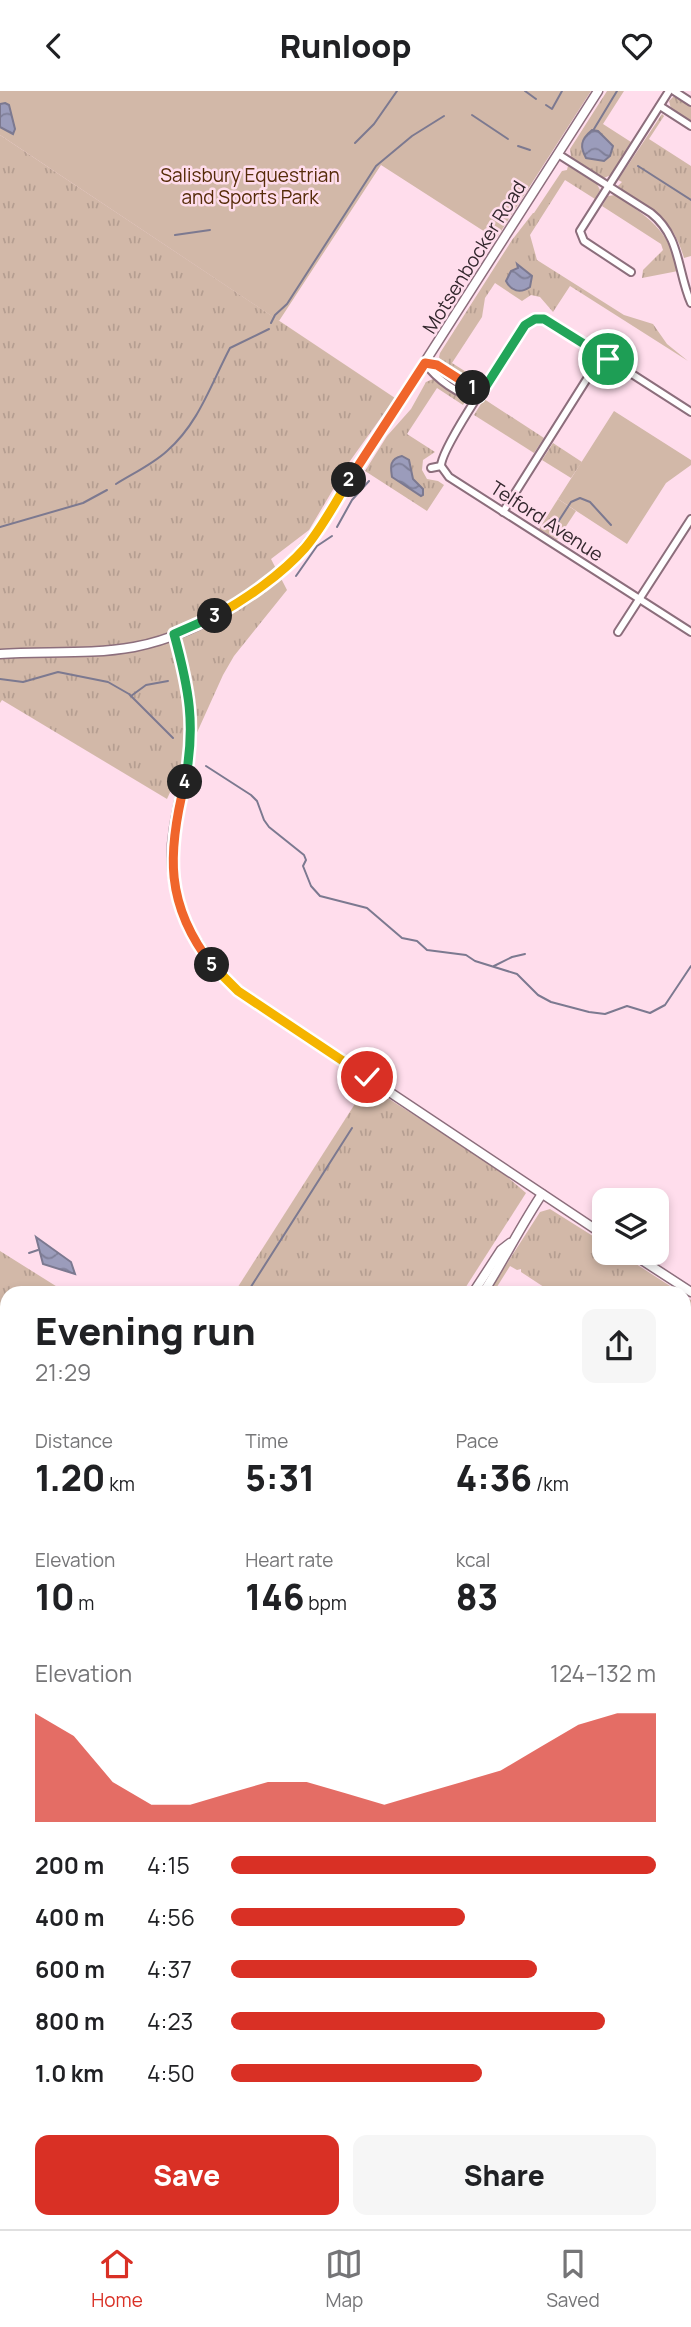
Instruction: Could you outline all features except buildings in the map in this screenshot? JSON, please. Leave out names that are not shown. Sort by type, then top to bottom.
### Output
[{"type":"main road","name":"Motsenbocker Road","points":[[0,654],[120,649],[174,634],[214,617],[243,600],[303,549],[598,91]]},
{"type":"main road","points":[[174,634],[188,688],[191,725],[187,771],[172,839],[172,860],[180,908],[201,950],[238,991],[592,1227]]},
{"type":"main road","points":[[476,1286],[500,1249],[510,1243],[542,1194]]},
{"type":"main road","points":[[488,1286],[509,1253],[510,1243]]},
{"type":"main road","points":[[649,1265],[682,1286]]},
{"type":"street","points":[[631,272],[584,241],[579,234],[671,91],[691,102]]},
{"type":"street","points":[[660,106],[691,126]]},
{"type":"street","points":[[558,153],[654,216],[666,229],[676,246],[691,303]]},
{"type":"street","points":[[533,310],[535,319]]},
{"type":"street","points":[[431,468],[441,466],[443,454],[525,325],[535,319],[548,320],[691,412]]},
{"type":"street","points":[[503,512],[602,355]]},
{"type":"street","points":[[425,363],[437,365],[475,390],[479,397]]},
{"type":"street","name":"Telford Avenue","points":[[441,466],[450,477],[691,632]]},
{"type":"street","points":[[618,632],[691,519]]},
{"type":"green space","name":"Salisbury Equestrian and Sports Park","points":[[0,91],[591,91],[496,239],[381,165],[279,321],[0,135]]},
{"type":"green space","points":[[607,91],[624,91],[603,124],[631,142],[611,175],[604,178],[571,157],[570,149]]},
{"type":"green space","points":[[673,97],[691,105],[691,122],[671,109],[669,101]]},
{"type":"green space","points":[[662,114],[664,116],[649,139],[691,166],[691,256],[684,258],[673,231],[666,222],[618,186],[622,182],[618,180]]},
{"type":"green space","points":[[0,135],[395,398],[350,461],[309,530],[271,559],[287,590],[234,656],[223,675],[167,799],[2,700],[0,703]]},
{"type":"green space","points":[[568,166],[597,184],[600,190],[595,199],[565,180],[530,235],[537,260],[624,315],[653,324],[667,344],[688,361],[570,286],[553,312],[540,297],[531,295],[522,301],[495,283],[485,298],[482,317],[452,363],[479,380],[474,385],[442,364],[440,353],[512,240]]},
{"type":"green space","points":[[615,195],[656,225],[669,244],[678,271],[642,278],[643,270],[663,250],[661,244],[602,206],[608,196]]},
{"type":"green space","points":[[433,379],[466,400],[463,405],[437,388],[407,434],[435,452],[423,460],[422,470],[427,479],[444,485],[427,511],[365,471],[387,436],[411,409],[426,382]]},
{"type":"green space","points":[[484,399],[544,438],[534,453],[474,415]]},
{"type":"green space","points":[[614,411],[691,460],[691,465],[666,483],[627,544],[558,499]]},
{"type":"green space","points":[[553,443],[582,462],[571,478],[542,460]]},
{"type":"green space","points":[[558,499],[576,511],[557,540],[539,529]]},
{"type":"green space","points":[[367,1085],[496,1167],[526,1193],[466,1286],[238,1286]]},
{"type":"green space","points":[[550,1209],[592,1235],[592,1265],[638,1265],[670,1286],[542,1286],[521,1272],[521,1269],[510,1266],[498,1286],[492,1286],[540,1212]]},
{"type":"green space","points":[[0,1251],[56,1286],[0,1286]]},
{"type":"water","points":[[0,104],[9,105],[15,129],[13,134],[0,127]]},
{"type":"water","points":[[592,130],[598,131],[613,146],[610,156],[604,161],[586,158],[584,154],[583,140]]},
{"type":"water","points":[[517,264],[532,276],[530,287],[519,291],[506,281],[511,271],[518,268]]},
{"type":"water","points":[[402,456],[409,460],[413,479],[423,489],[423,495],[392,477],[392,462]]},
{"type":"water","points":[[36,1237],[71,1262],[75,1274],[43,1264]]},
{"type":"waterway","points":[[355,143],[374,124],[397,91]]},
{"type":"waterway","points":[[525,91],[536,99]]},
{"type":"waterway","points":[[546,105],[552,109],[562,91]]},
{"type":"waterway","points":[[594,129],[617,91]]},
{"type":"waterway","points":[[472,115],[508,139]]},
{"type":"waterway","points":[[271,323],[287,304],[376,166],[412,136],[444,116]]},
{"type":"waterway","points":[[518,146],[530,150]]},
{"type":"waterway","points":[[638,166],[691,200]]},
{"type":"waterway","points":[[175,235],[210,230]]},
{"type":"waterway","points":[[116,484],[155,460],[178,440],[196,416],[230,348],[269,329]]},
{"type":"waterway","points":[[337,527],[352,500],[369,481]]},
{"type":"waterway","points":[[0,527],[83,503],[107,490]]},
{"type":"waterway","points":[[556,525],[571,502],[580,498],[590,502],[611,525]]},
{"type":"waterway","points":[[296,576],[317,546],[332,536]]},
{"type":"waterway","points":[[0,679],[23,682],[58,672],[108,682],[129,694],[173,738]]},
{"type":"waterway","points":[[131,696],[146,685],[168,681]]},
{"type":"waterway","points":[[206,766],[257,801],[269,827],[304,855],[306,860],[303,866],[311,886],[320,896],[367,908],[402,938],[417,941],[427,950],[466,955],[475,961],[517,974],[538,995],[551,1002],[605,1014],[627,1006],[650,1013],[665,1005],[691,966]]},
{"type":"waterway","points":[[494,966],[525,954]]},
{"type":"waterway","points":[[251,1286],[352,1128]]},
{"type":"waterway","points":[[29,1253],[38,1250]]},
{"type":"route","points":[[367,1077],[238,991],[215,968],[189,930],[180,908],[171,853],[187,771],[191,725],[188,688],[174,634],[214,617],[243,600],[303,549],[425,363],[437,365],[475,390],[479,397],[525,325],[531,320],[541,318],[608,359]]}]
